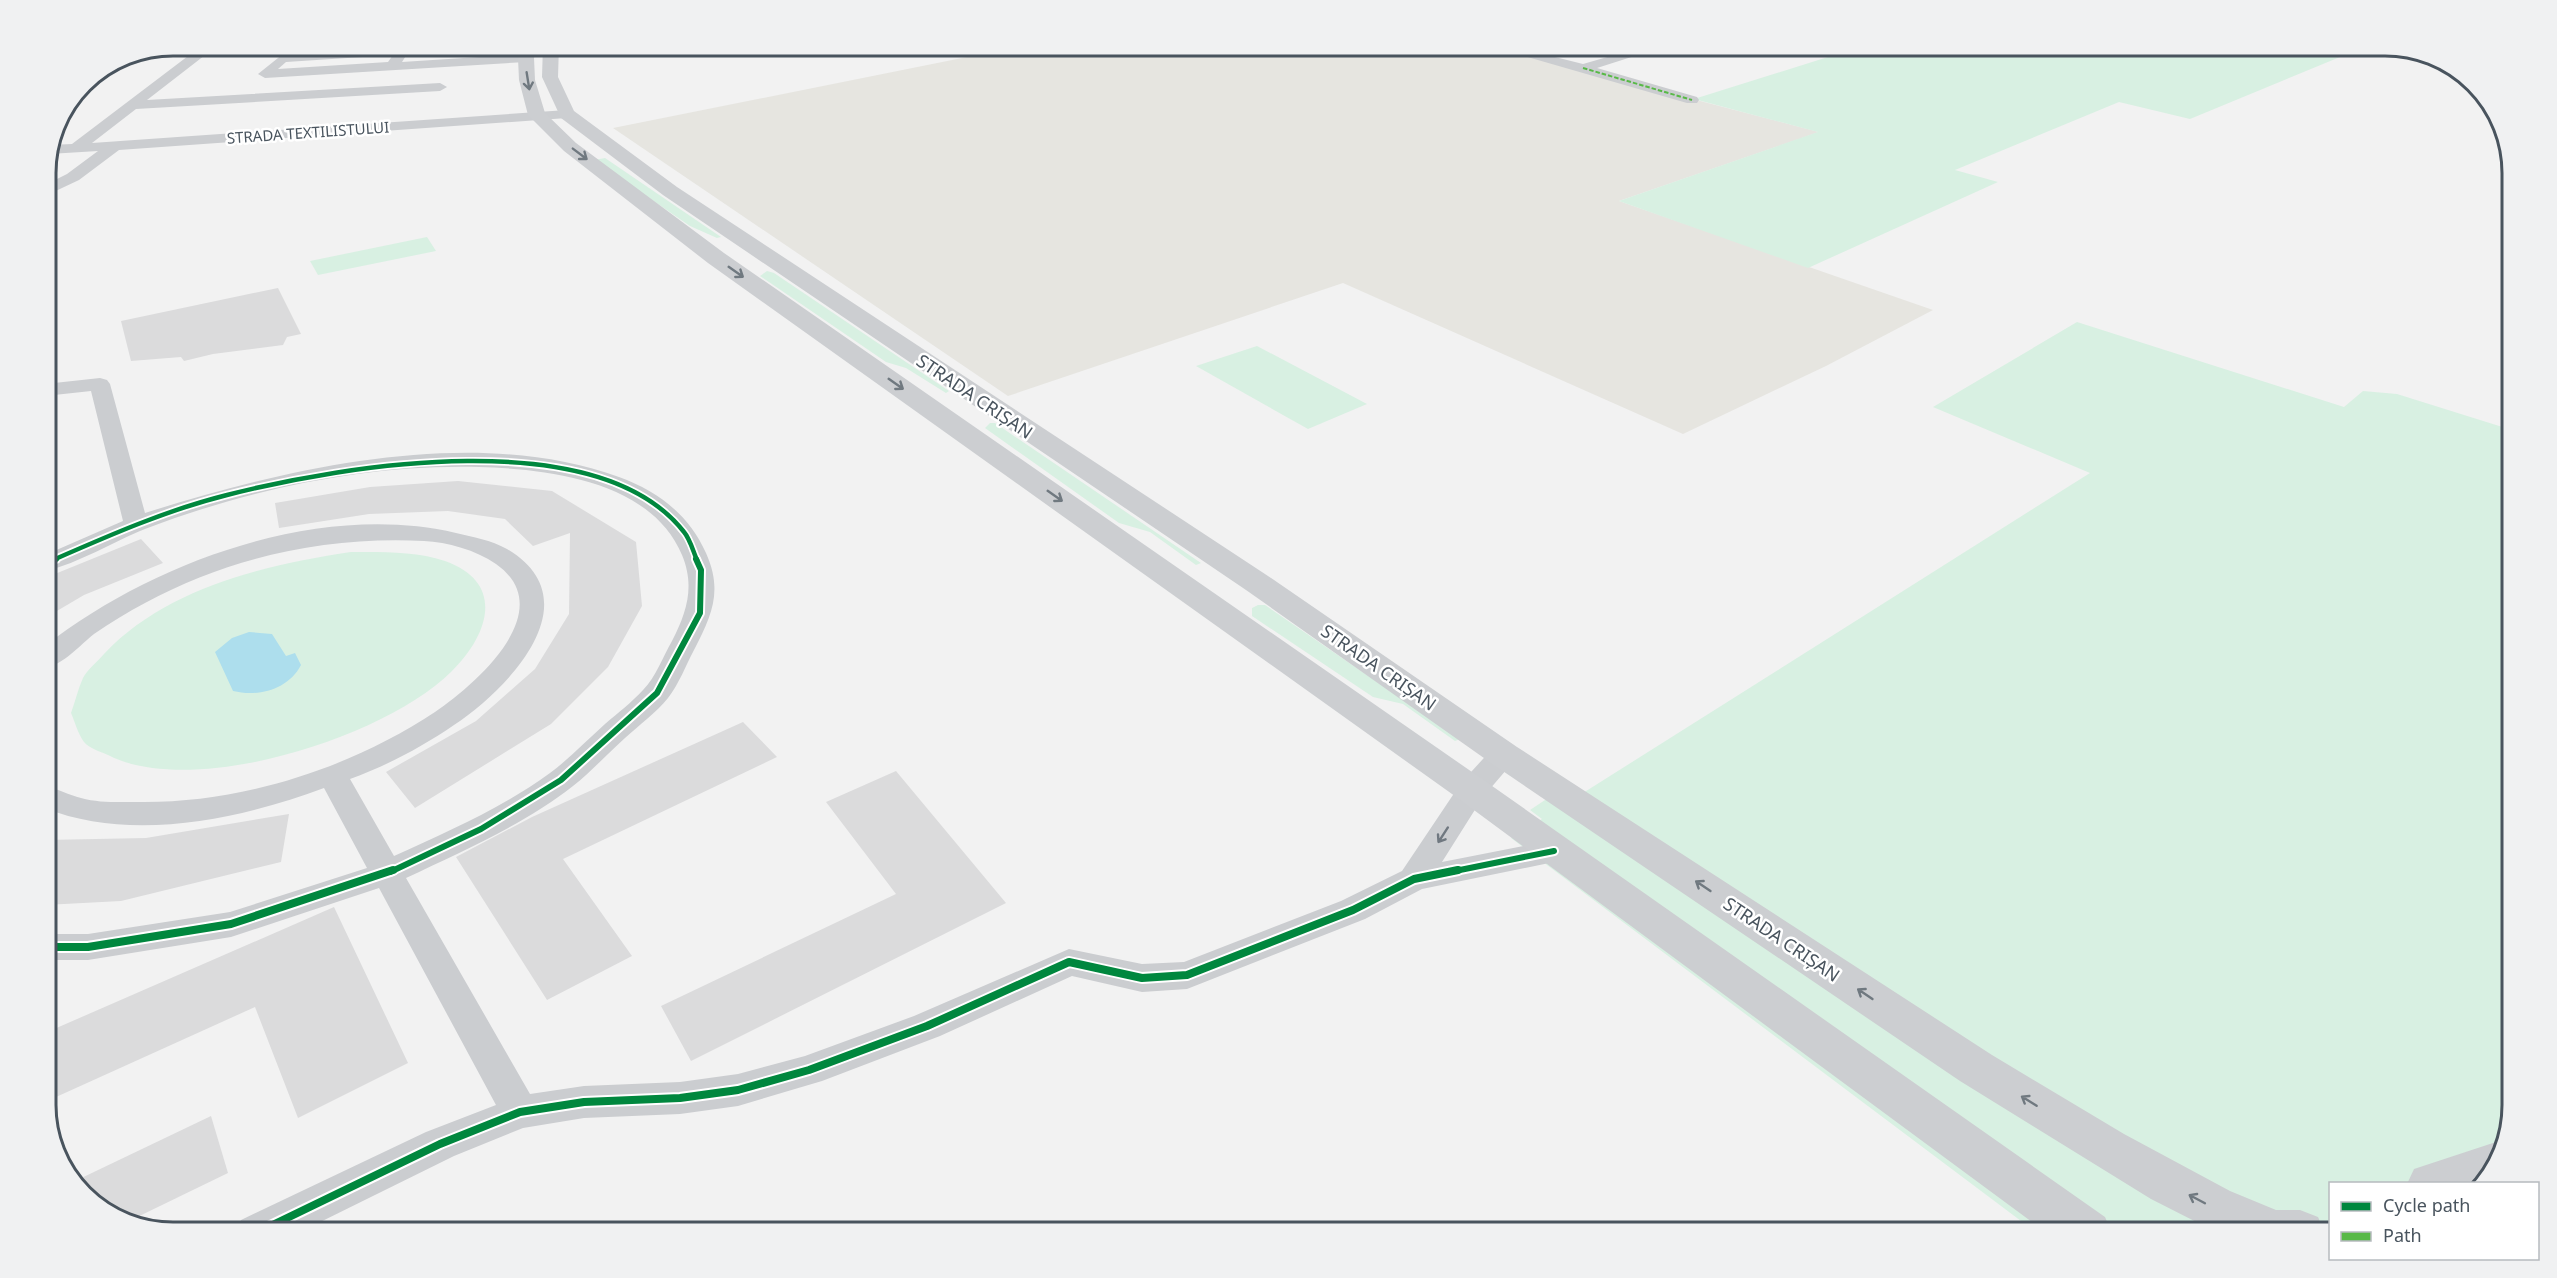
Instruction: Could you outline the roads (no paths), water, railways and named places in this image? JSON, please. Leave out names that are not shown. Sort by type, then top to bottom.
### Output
[{"type":"main road","name":"STRADA CRIȘAN","points":[[540,56],[550,77],[552,115],[570,147],[716,258],[1472,790],[2072,1222]]},
{"type":"main road","name":"STRADA CRIȘAN","points":[[552,115],[670,191],[1257,583],[1504,754],[1976,1068],[2076,1131],[2212,1207],[2251,1222]]},
{"type":"main road","points":[[2437,1182],[2484,1167]]},
{"type":"street","points":[[76,148],[196,56]]},
{"type":"street","points":[[317,56],[283,58],[265,74],[392,66],[477,56]]},
{"type":"street","points":[[392,66],[399,56]]},
{"type":"street","points":[[1536,56],[1692,100]]},
{"type":"street","points":[[1583,68],[1625,56]]},
{"type":"street","points":[[130,105],[440,87]]},
{"type":"street","name":"STRADA TEXTILISTULUI","points":[[58,149],[552,115]]},
{"type":"street","points":[[56,186],[73,177],[116,145]]},
{"type":"street","points":[[56,389],[100,384],[136,524]]},
{"type":"street","points":[[56,559],[136,524],[226,495],[315,475],[400,463],[479,460],[549,466],[609,481],[661,508],[685,532],[701,570],[700,613],[657,693],[561,780],[481,829],[386,874],[231,924],[88,947],[56,947]]},
{"type":"street","points":[[56,650],[70,637],[128,601],[193,571],[264,548],[334,535],[399,531],[454,537],[497,552],[525,576],[533,604],[525,637],[501,673],[459,710],[402,745],[333,776],[244,802],[157,813],[82,809],[56,800]]},
{"type":"street","points":[[1414,879],[1472,790],[1504,754]]},
{"type":"street","points":[[333,776],[520,1112]]},
{"type":"street","points":[[279,1222],[440,1144],[520,1112],[584,1102],[680,1098],[738,1090],[809,1070],[927,1026],[1069,962],[1142,978],[1187,975],[1353,910],[1414,879],[1554,851]]},
{"type":"water","points":[[249,632],[272,634],[286,656],[295,653],[301,665],[295,674],[271,690],[252,693],[233,691],[215,652],[232,638]]}]
